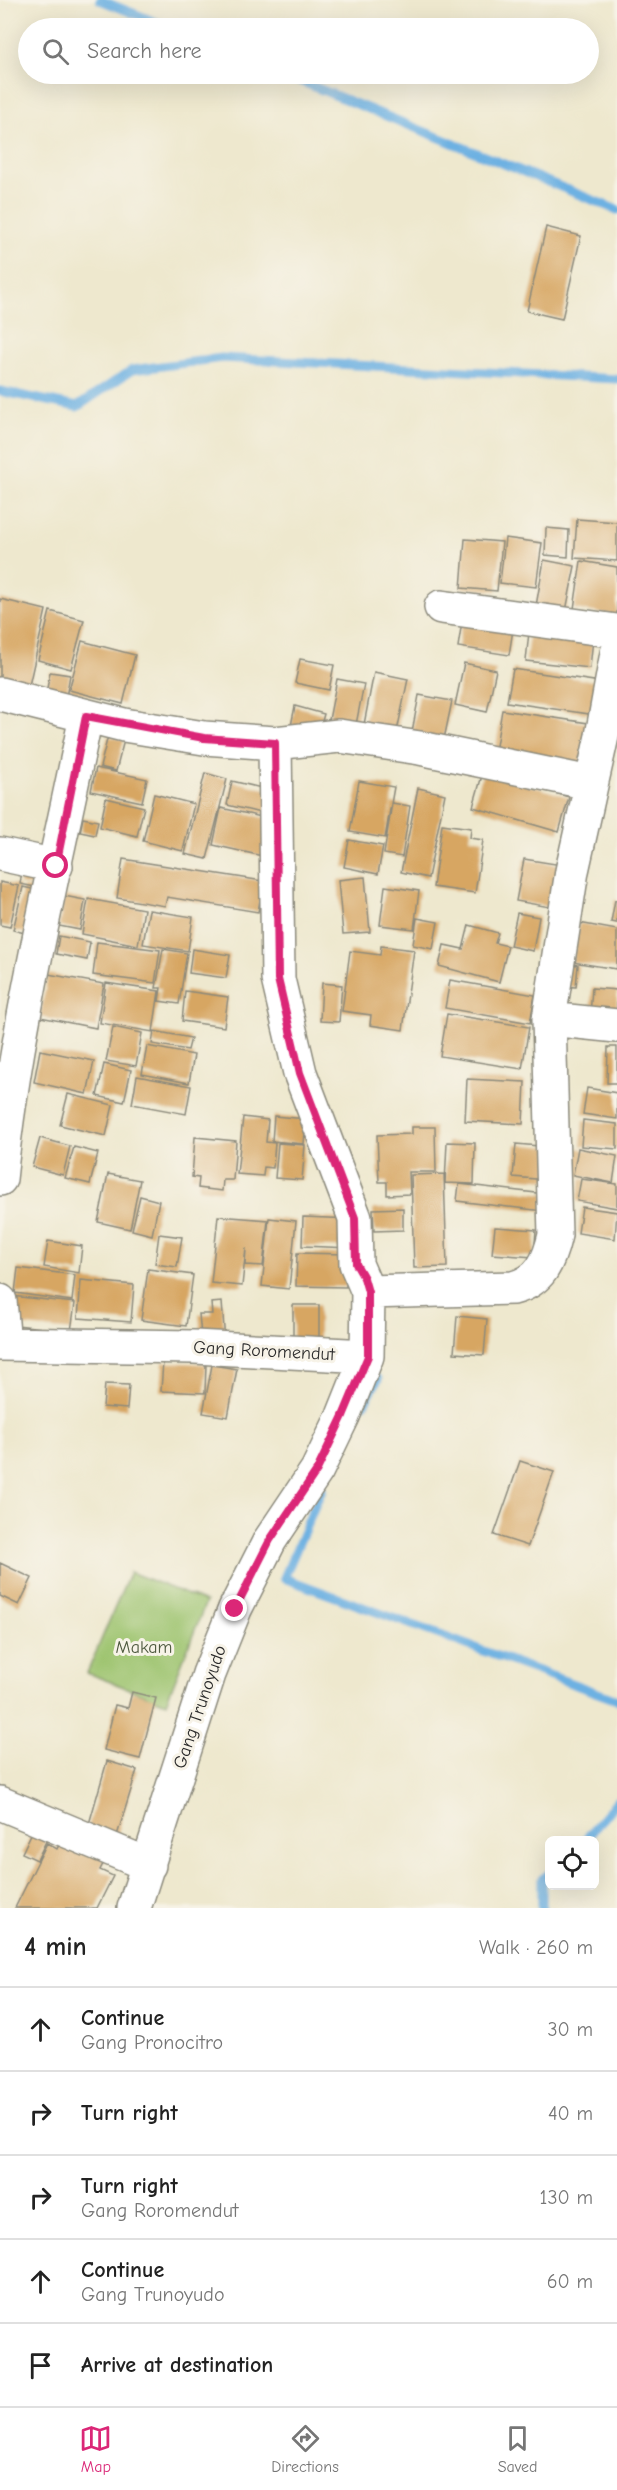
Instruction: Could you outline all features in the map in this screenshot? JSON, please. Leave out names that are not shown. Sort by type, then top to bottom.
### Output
[{"type":"street","points":[[441,607],[617,631]]},
{"type":"street","points":[[368,1292],[513,1288],[524,1285],[538,1276],[547,1264],[555,1235],[549,1019],[572,871],[602,736],[617,653]]},
{"type":"street","points":[[0,694],[86,716],[204,738],[275,743],[339,736],[420,748],[590,783]]},
{"type":"street","points":[[0,1179],[8,1105],[44,913],[56,866],[86,716]]},
{"type":"street","points":[[275,743],[278,979],[300,1073],[355,1218],[356,1264],[364,1278],[368,1292],[368,1356]]},
{"type":"street","points":[[0,854],[56,866]]},
{"type":"street","points":[[549,1019],[617,1026]]},
{"type":"street","points":[[0,1301],[2,1344]]},
{"type":"street","name":"Gang Roromendut","points":[[2,1344],[194,1347],[368,1356]]},
{"type":"street","name":"Gang Trunoyudo","points":[[134,1908],[209,1674],[235,1609],[270,1540],[317,1470],[368,1356]]},
{"type":"street","points":[[0,1803],[148,1864]]},
{"type":"green space","name":"Makam","points":[[130,1572],[206,1602],[166,1703],[87,1673]]},
{"type":"building","points":[[546,227],[581,236],[562,319],[527,311]]},
{"type":"building","points":[[577,519],[617,522],[617,561],[574,558]]},
{"type":"building","points":[[546,528],[569,530],[568,557],[545,555]]},
{"type":"building","points":[[505,538],[542,543],[536,587],[500,583]]},
{"type":"building","points":[[465,539],[502,542],[497,591],[461,588]]},
{"type":"building","points":[[544,560],[575,566],[566,611],[536,606]]},
{"type":"building","points":[[581,561],[617,567],[617,616],[574,609]]},
{"type":"building","points":[[0,599],[46,610],[28,690],[0,683]]},
{"type":"building","points":[[50,611],[84,620],[71,669],[38,660]]},
{"type":"building","points":[[463,615],[514,623],[509,655],[458,647]]},
{"type":"building","points":[[530,622],[594,629],[590,668],[526,661]]},
{"type":"building","points":[[82,641],[135,655],[123,704],[69,690]]},
{"type":"building","points":[[300,659],[334,665],[329,690],[295,683]]},
{"type":"building","points":[[464,663],[496,670],[487,712],[455,705]]},
{"type":"building","points":[[513,669],[607,683],[602,716],[507,702]]},
{"type":"building","points":[[50,672],[70,675],[65,703],[45,699]]},
{"type":"building","points":[[374,672],[408,679],[395,741],[362,735]]},
{"type":"building","points":[[337,679],[364,684],[354,735],[327,730]]},
{"type":"building","points":[[419,695],[452,701],[443,744],[411,737]]},
{"type":"building","points":[[295,706],[324,714],[319,732],[291,726]]},
{"type":"building","points":[[502,710],[588,723],[580,772],[494,758]]},
{"type":"building","points":[[108,736],[124,740],[116,771],[100,767]]},
{"type":"building","points":[[96,768],[147,779],[142,802],[91,791]]},
{"type":"building","points":[[483,772],[569,797],[559,832],[473,807]]},
{"type":"building","points":[[205,773],[227,779],[207,859],[185,854]]},
{"type":"building","points":[[232,781],[274,791],[269,815],[227,805]]},
{"type":"building","points":[[359,781],[394,787],[385,838],[350,832]]},
{"type":"building","points":[[418,788],[445,794],[428,878],[401,872]]},
{"type":"building","points":[[154,794],[194,804],[183,851],[143,841]]},
{"type":"building","points":[[106,798],[144,807],[137,836],[100,827]]},
{"type":"building","points":[[392,803],[410,806],[402,857],[384,854]]},
{"type":"building","points":[[221,808],[275,820],[267,857],[213,845]]},
{"type":"building","points":[[83,818],[98,821],[95,835],[80,832]]},
{"type":"building","points":[[442,824],[471,828],[470,838],[483,840],[475,893],[433,887]]},
{"type":"building","points":[[349,840],[383,846],[378,874],[344,867]]},
{"type":"building","points":[[123,859],[263,881],[258,912],[167,897],[165,906],[117,898]]},
{"type":"building","points":[[524,859],[562,865],[555,908],[516,901]]},
{"type":"building","points":[[23,865],[45,889],[20,884]]},
{"type":"building","points":[[365,877],[370,932],[343,934],[338,880]]},
{"type":"building","points":[[0,882],[19,886],[10,927],[0,925]]},
{"type":"building","points":[[385,886],[419,891],[414,929],[380,925]]},
{"type":"building","points":[[23,887],[45,892],[36,936],[13,930]]},
{"type":"building","points":[[64,896],[85,900],[80,930],[59,926]]},
{"type":"building","points":[[88,899],[144,909],[138,945],[82,934]]},
{"type":"building","points":[[615,900],[617,900],[617,923],[611,922]]},
{"type":"building","points":[[149,910],[193,917],[188,951],[143,944]]},
{"type":"building","points":[[517,913],[539,917],[533,951],[510,946]]},
{"type":"building","points":[[417,918],[438,922],[433,949],[413,945]]},
{"type":"building","points":[[579,923],[617,930],[617,969],[572,962]]},
{"type":"building","points":[[469,925],[498,933],[495,943],[508,946],[499,982],[439,966],[444,945],[463,949]]},
{"type":"building","points":[[59,936],[90,942],[87,960],[56,954]]},
{"type":"building","points":[[97,942],[160,950],[155,983],[93,975]]},
{"type":"building","points":[[381,946],[414,950],[403,1030],[370,1025],[371,1015],[342,1011],[350,951],[380,955]]},
{"type":"building","points":[[163,949],[187,953],[179,1004],[159,1001],[161,988],[156,988]]},
{"type":"building","points":[[192,949],[230,955],[226,978],[189,973]]},
{"type":"building","points":[[560,963],[578,965],[576,987],[557,986]]},
{"type":"building","points":[[48,974],[104,984],[96,1028],[40,1017]]},
{"type":"building","points":[[450,980],[535,995],[530,1023],[445,1008]]},
{"type":"building","points":[[106,983],[159,991],[153,1032],[100,1023]]},
{"type":"building","points":[[322,983],[342,985],[339,1022],[320,1021]]},
{"type":"building","points":[[592,988],[617,990],[617,1017],[590,1015]]},
{"type":"building","points":[[185,991],[228,997],[224,1027],[182,1021]]},
{"type":"building","points":[[447,1014],[529,1027],[522,1069],[440,1056]]},
{"type":"building","points":[[113,1027],[142,1033],[136,1066],[106,1061]]},
{"type":"building","points":[[154,1031],[191,1038],[188,1050],[152,1044]]},
{"type":"building","points":[[147,1046],[194,1055],[189,1083],[142,1074]]},
{"type":"building","points":[[608,1047],[617,1047],[617,1083],[607,1083]]},
{"type":"building","points":[[40,1050],[94,1061],[87,1094],[34,1082]]},
{"type":"building","points":[[104,1064],[131,1070],[124,1102],[97,1096]]},
{"type":"building","points":[[137,1076],[191,1086],[186,1114],[132,1104]]},
{"type":"building","points":[[467,1079],[525,1082],[523,1124],[465,1121]]},
{"type":"building","points":[[587,1088],[617,1093],[617,1119],[583,1114]]},
{"type":"building","points":[[68,1094],[113,1105],[106,1136],[60,1125]]},
{"type":"building","points":[[274,1116],[306,1119],[304,1144],[272,1141]]},
{"type":"building","points":[[243,1117],[268,1120],[266,1142],[275,1143],[273,1168],[264,1167],[263,1176],[237,1174]]},
{"type":"building","points":[[583,1120],[617,1124],[617,1149],[581,1146]]},
{"type":"building","points":[[412,1127],[435,1127],[436,1172],[409,1172],[410,1194],[387,1195],[387,1182],[379,1182],[377,1135],[412,1134]]},
{"type":"building","points":[[195,1137],[236,1141],[233,1180],[223,1180],[222,1191],[198,1188],[199,1178],[192,1177]]},
{"type":"building","points":[[40,1138],[70,1146],[63,1175],[32,1167]]},
{"type":"building","points":[[447,1142],[475,1143],[474,1184],[445,1183]]},
{"type":"building","points":[[278,1143],[305,1145],[302,1180],[275,1178]]},
{"type":"building","points":[[516,1144],[550,1147],[547,1180],[513,1177]]},
{"type":"building","points":[[74,1147],[98,1153],[90,1184],[65,1178]]},
{"type":"building","points":[[578,1148],[617,1156],[613,1183],[573,1175]]},
{"type":"building","points":[[108,1174],[140,1180],[130,1229],[98,1222]]},
{"type":"building","points":[[444,1174],[447,1267],[414,1268],[411,1175]]},
{"type":"building","points":[[581,1179],[617,1184],[617,1208],[577,1201]]},
{"type":"building","points":[[459,1184],[545,1194],[543,1211],[457,1201]]},
{"type":"building","points":[[140,1196],[159,1201],[152,1235],[132,1230]]},
{"type":"building","points":[[582,1207],[617,1212],[615,1239],[578,1233]]},
{"type":"building","points":[[403,1208],[403,1230],[374,1231],[373,1209]]},
{"type":"building","points":[[218,1216],[268,1220],[263,1266],[245,1265],[246,1248],[242,1286],[211,1283]]},
{"type":"building","points":[[303,1217],[353,1219],[351,1248],[302,1246]]},
{"type":"building","points":[[269,1218],[296,1221],[289,1289],[262,1286]]},
{"type":"building","points":[[495,1227],[536,1230],[534,1257],[492,1254]]},
{"type":"building","points":[[159,1234],[182,1237],[177,1267],[155,1264]]},
{"type":"building","points":[[48,1241],[82,1246],[79,1273],[44,1267]]},
{"type":"building","points":[[297,1253],[347,1254],[346,1287],[296,1286]]},
{"type":"building","points":[[18,1268],[75,1275],[72,1301],[15,1293]]},
{"type":"building","points":[[148,1269],[193,1275],[186,1326],[141,1320]]},
{"type":"building","points":[[81,1280],[134,1285],[131,1322],[78,1318]]},
{"type":"building","points":[[11,1296],[75,1303],[71,1331],[7,1324]]},
{"type":"building","points":[[222,1302],[225,1342],[201,1336],[199,1314],[212,1314],[211,1303]]},
{"type":"building","points":[[293,1305],[319,1305],[319,1340],[293,1340]]},
{"type":"building","points":[[457,1316],[487,1319],[484,1355],[454,1353]]},
{"type":"building","points":[[163,1362],[206,1364],[205,1393],[161,1391]]},
{"type":"building","points":[[212,1365],[237,1369],[228,1417],[203,1413]]},
{"type":"building","points":[[105,1384],[129,1385],[127,1409],[103,1407]]},
{"type":"building","points":[[520,1461],[554,1472],[528,1546],[494,1535]]},
{"type":"building","points":[[0,1563],[32,1578],[19,1605],[0,1596]]},
{"type":"building","points":[[132,1692],[156,1698],[140,1759],[104,1750],[115,1705],[128,1708]]},
{"type":"building","points":[[107,1761],[137,1770],[116,1839],[87,1831]]},
{"type":"building","points":[[34,1828],[49,1835],[37,1860],[22,1853]]},
{"type":"building","points":[[62,1839],[105,1860],[100,1870],[113,1876],[97,1908],[15,1908],[47,1843],[57,1849]]},
{"type":"waterway","points":[[100,0],[146,18]]},
{"type":"waterway","points":[[308,84],[617,210]]},
{"type":"waterway","points":[[0,391],[77,407],[132,370],[222,358],[617,379]]},
{"type":"waterway","points":[[364,1404],[378,1379],[365,1374]]},
{"type":"waterway","points":[[322,1489],[284,1578],[617,1700]]},
{"type":"waterway","points":[[588,1836],[617,1801]]},
{"type":"waterway","points":[[542,1908],[542,1879],[545,1877]]},
{"type":"route","points":[[56,866],[86,716],[124,725],[204,738],[275,743],[278,979],[300,1073],[355,1218],[356,1264],[364,1278],[368,1292],[368,1356],[317,1470],[270,1540],[235,1609]]}]
